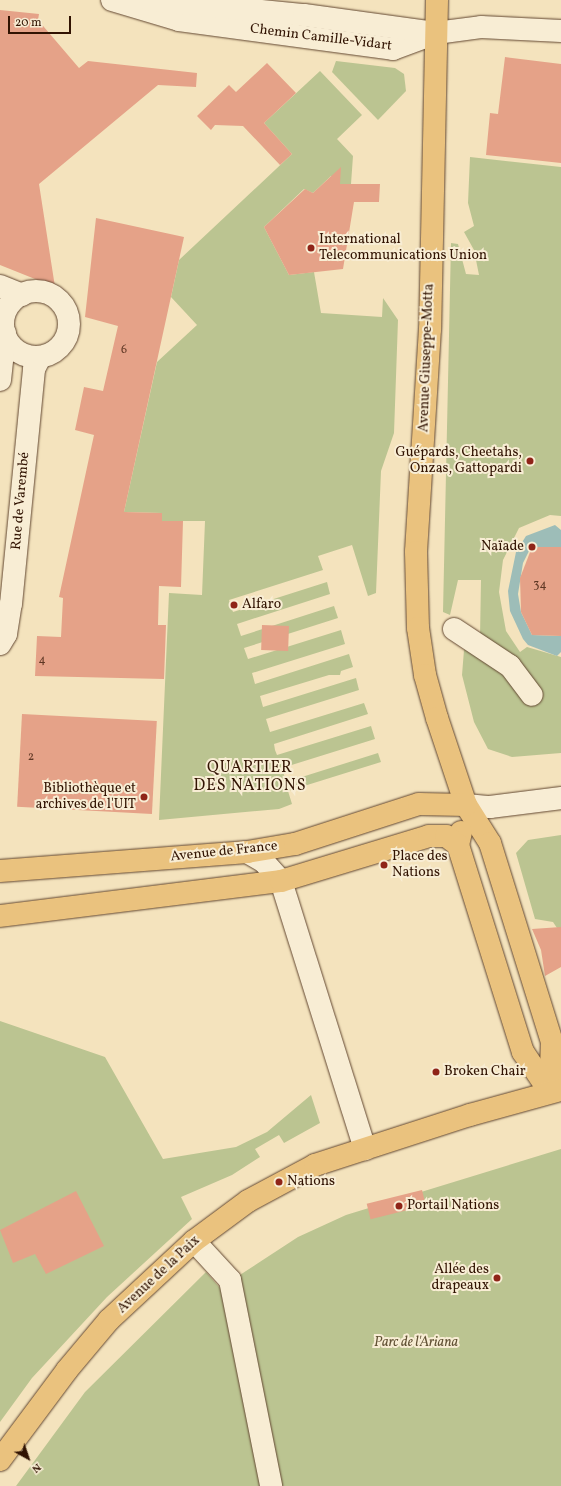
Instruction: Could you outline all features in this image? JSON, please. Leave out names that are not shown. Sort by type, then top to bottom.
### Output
[{"type":"main road","name":"Avenue Giuseppe-Motta","points":[[437,0],[430,328],[416,582],[425,675],[466,805]]},
{"type":"main road","name":"Avenue de France","points":[[0,871],[247,852],[295,844],[419,804],[466,805]]},
{"type":"main road","points":[[466,805],[458,845],[523,1052],[556,1091]]},
{"type":"main road","points":[[466,805],[490,843],[552,1042],[556,1091]]},
{"type":"main road","points":[[0,916],[281,881],[429,836],[446,836],[458,845]]},
{"type":"main road","points":[[365,1148],[556,1091]]},
{"type":"main road","name":"Avenue de la Paix","points":[[0,1460],[53,1388],[109,1320],[194,1241],[228,1214],[279,1182],[315,1165],[365,1148]]},
{"type":"street","name":"Chemin Camille-Vidart","points":[[112,0],[178,20],[394,49],[436,33]]},
{"type":"street","name":"Chemin Camille-Vidart","points":[[150,0],[310,16],[436,33]]},
{"type":"street","points":[[436,33],[481,27],[561,30]]},
{"type":"street","points":[[0,286],[22,295],[47,294],[63,305],[67,314],[68,333],[64,342],[58,349],[40,357],[21,354],[8,342],[4,334]]},
{"type":"street","points":[[0,380],[4,334],[3,324],[8,307],[22,295]]},
{"type":"street","name":"Rue de Varembé","points":[[0,644],[6,634],[11,604],[34,369],[40,357]]},
{"type":"street","points":[[454,629],[510,666],[532,695]]},
{"type":"street","points":[[466,805],[490,806],[561,798]]},
{"type":"street","points":[[247,852],[264,862],[281,881],[365,1148]]},
{"type":"street","points":[[194,1241],[230,1280],[270,1486]]},
{"type":"green space","points":[[336,61],[395,68],[404,74],[406,91],[378,120],[332,72]]},
{"type":"green space","points":[[320,71],[362,115],[337,139],[353,156],[351,184],[340,184],[340,177],[331,176],[313,193],[304,189],[264,227],[289,275],[314,272],[321,313],[382,317],[383,298],[398,320],[394,433],[381,471],[376,593],[368,596],[352,545],[318,556],[323,570],[229,600],[233,612],[327,582],[330,594],[237,624],[241,636],[334,606],[338,618],[244,648],[248,659],[341,630],[345,644],[252,673],[255,684],[349,654],[353,667],[341,671],[340,675],[329,675],[260,696],[263,707],[356,678],[359,690],[266,719],[270,732],[364,703],[368,714],[274,744],[277,755],[371,726],[375,739],[282,768],[286,782],[378,753],[381,762],[288,791],[292,804],[279,809],[159,820],[169,593],[202,595],[205,521],[162,521],[162,513],[124,512],[157,362],[197,325],[171,297],[179,260],[292,154],[264,123]]},
{"type":"green space","points":[[470,157],[561,167],[561,516],[550,515],[519,528],[503,560],[499,592],[506,631],[520,652],[527,647],[561,657],[561,753],[512,757],[488,749],[474,722],[462,675],[464,650],[480,637],[481,580],[458,580],[450,615],[443,612],[451,243],[458,244],[466,274],[479,275],[474,250],[464,232],[474,226],[468,203]]},
{"type":"green space","points":[[561,835],[561,934],[553,922],[535,919],[516,853],[528,840]]},
{"type":"green space","points":[[0,1021],[105,1057],[163,1159],[236,1147],[267,1132],[311,1095],[320,1123],[284,1143],[279,1135],[255,1149],[260,1157],[232,1175],[181,1197],[192,1219],[107,1297],[32,1378],[0,1422]]},
{"type":"green space","name":"Parc de l'Ariana","points":[[561,1149],[561,1486],[16,1486],[85,1392],[206,1272],[220,1288],[298,1237],[346,1215]]},
{"type":"water","points":[[555,525],[561,530],[561,547],[531,547],[523,563],[518,594],[521,612],[532,635],[561,636],[561,652],[557,656],[528,645],[523,639],[510,611],[508,591],[516,552],[526,536]]},
{"type":"building","points":[[0,10],[39,14],[38,20],[79,68],[88,61],[197,73],[196,87],[158,85],[39,184],[55,287],[0,265]]},
{"type":"building","points":[[505,57],[561,64],[561,163],[486,155],[490,113],[498,114]]},
{"type":"building","points":[[267,63],[296,93],[264,123],[292,154],[280,165],[243,126],[215,125],[211,130],[197,116],[229,85],[236,92]]},
{"type":"building","name":"International Telecommunications Union","points":[[341,167],[340,184],[380,184],[379,202],[354,202],[343,269],[289,275],[264,227],[305,189],[313,193]]},
{"type":"building","points":[[96,218],[184,237],[124,512],[162,513],[162,521],[183,521],[181,587],[159,586],[158,625],[166,625],[164,679],[35,676],[37,636],[61,637],[63,598],[59,597],[94,435],[75,430],[84,387],[103,391],[118,326],[85,317]]},
{"type":"building","points":[[532,547],[561,547],[561,636],[532,635],[521,612],[520,578]]},
{"type":"building","points":[[262,625],[289,626],[288,651],[261,650]]},
{"type":"building","points":[[22,714],[157,721],[152,814],[17,807]]},
{"type":"building","points":[[561,927],[561,967],[545,976],[541,950],[532,929]]},
{"type":"building","name":"Portail Nations","points":[[422,1190],[426,1206],[371,1219],[367,1204]]},
{"type":"building","points":[[76,1191],[104,1246],[46,1274],[35,1254],[13,1263],[0,1230]]},
{"type":"place","name":"International Telecommunications Union","points":[[311,248]]},
{"type":"place","name":"Guépards, Cheetahs, Onzas, Gattopardi","points":[[530,461]]},
{"type":"place","name":"Naïade","points":[[532,547]]},
{"type":"place","name":"Alfaro","points":[[234,605]]},
{"type":"place","name":"Bibliothèque et archives de l'UIT","points":[[144,797]]},
{"type":"place","name":"Place des Nations","points":[[384,865]]},
{"type":"place","name":"Broken Chair","points":[[436,1072]]},
{"type":"place","name":"Nations","points":[[279,1182]]},
{"type":"place","name":"Portail Nations","points":[[399,1206]]},
{"type":"place","name":"Allée des drapeaux","points":[[497,1278]]},
{"type":"district","name":"QUARTIER DES NATIONS","points":[[250,777]]}]
